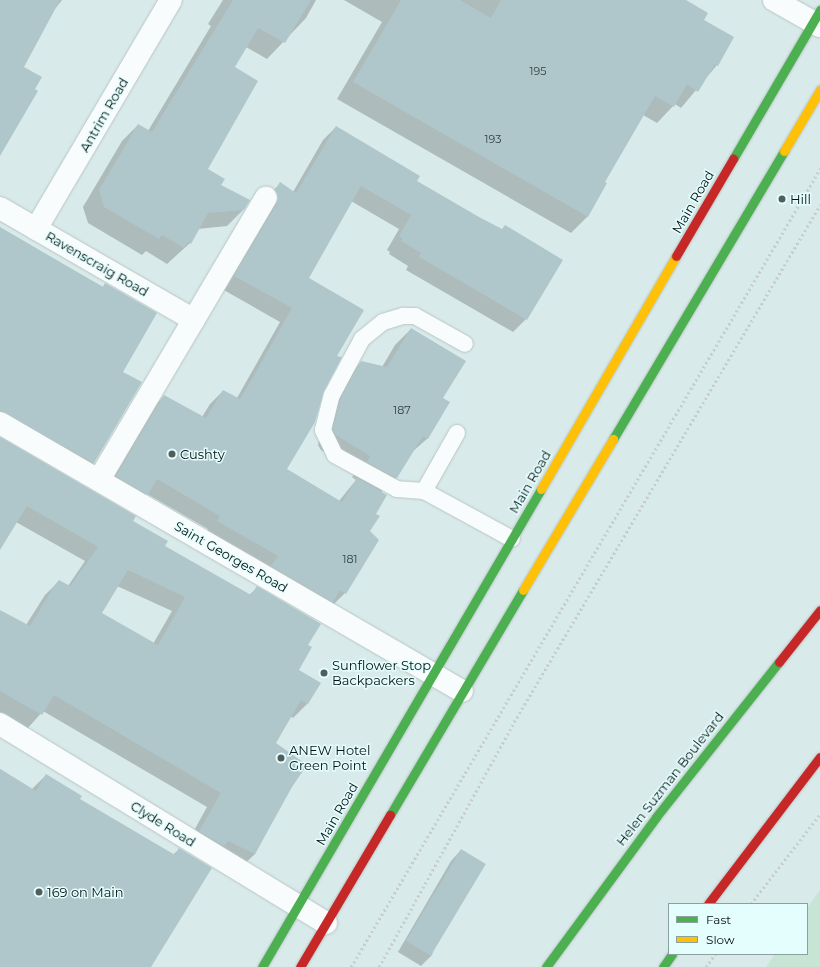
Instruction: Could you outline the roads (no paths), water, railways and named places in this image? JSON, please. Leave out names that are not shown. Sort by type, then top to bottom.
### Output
[{"type":"main road","name":"Main Road","points":[[262,967],[818,19]]},
{"type":"main road","points":[[300,967],[462,691],[820,90]]},
{"type":"main road","name":"Helen Suzman Boulevard","points":[[546,967],[656,817],[820,610]]},
{"type":"main road","points":[[709,903],[820,757]]},
{"type":"main road","points":[[663,967],[671,955]]},
{"type":"street","name":"Antrim Road","points":[[36,229],[171,0]]},
{"type":"street","points":[[774,0],[818,19]]},
{"type":"street","points":[[99,480],[266,198]]},
{"type":"street","name":"Ravenscraig Road","points":[[0,208],[194,320]]},
{"type":"street","name":"Saint Georges Road","points":[[0,423],[462,691]]},
{"type":"street","name":"Clyde Road","points":[[0,724],[297,907],[326,923]]},
{"type":"lane","points":[[465,344],[416,316],[403,316],[383,322],[362,339],[332,395],[323,430],[335,455],[397,489],[424,491],[512,539]]},
{"type":"lane","points":[[424,491],[457,433]]},
{"type":"place","name":"Hill","points":[[782,199]]},
{"type":"place","name":"Cushty","points":[[172,454]]},
{"type":"place","name":"Sunflower Stop Backpackers","points":[[324,673]]},
{"type":"place","name":"ANEW Hotel Green Point","points":[[281,758]]},
{"type":"place","name":"169 on Main","points":[[39,892]]}]
